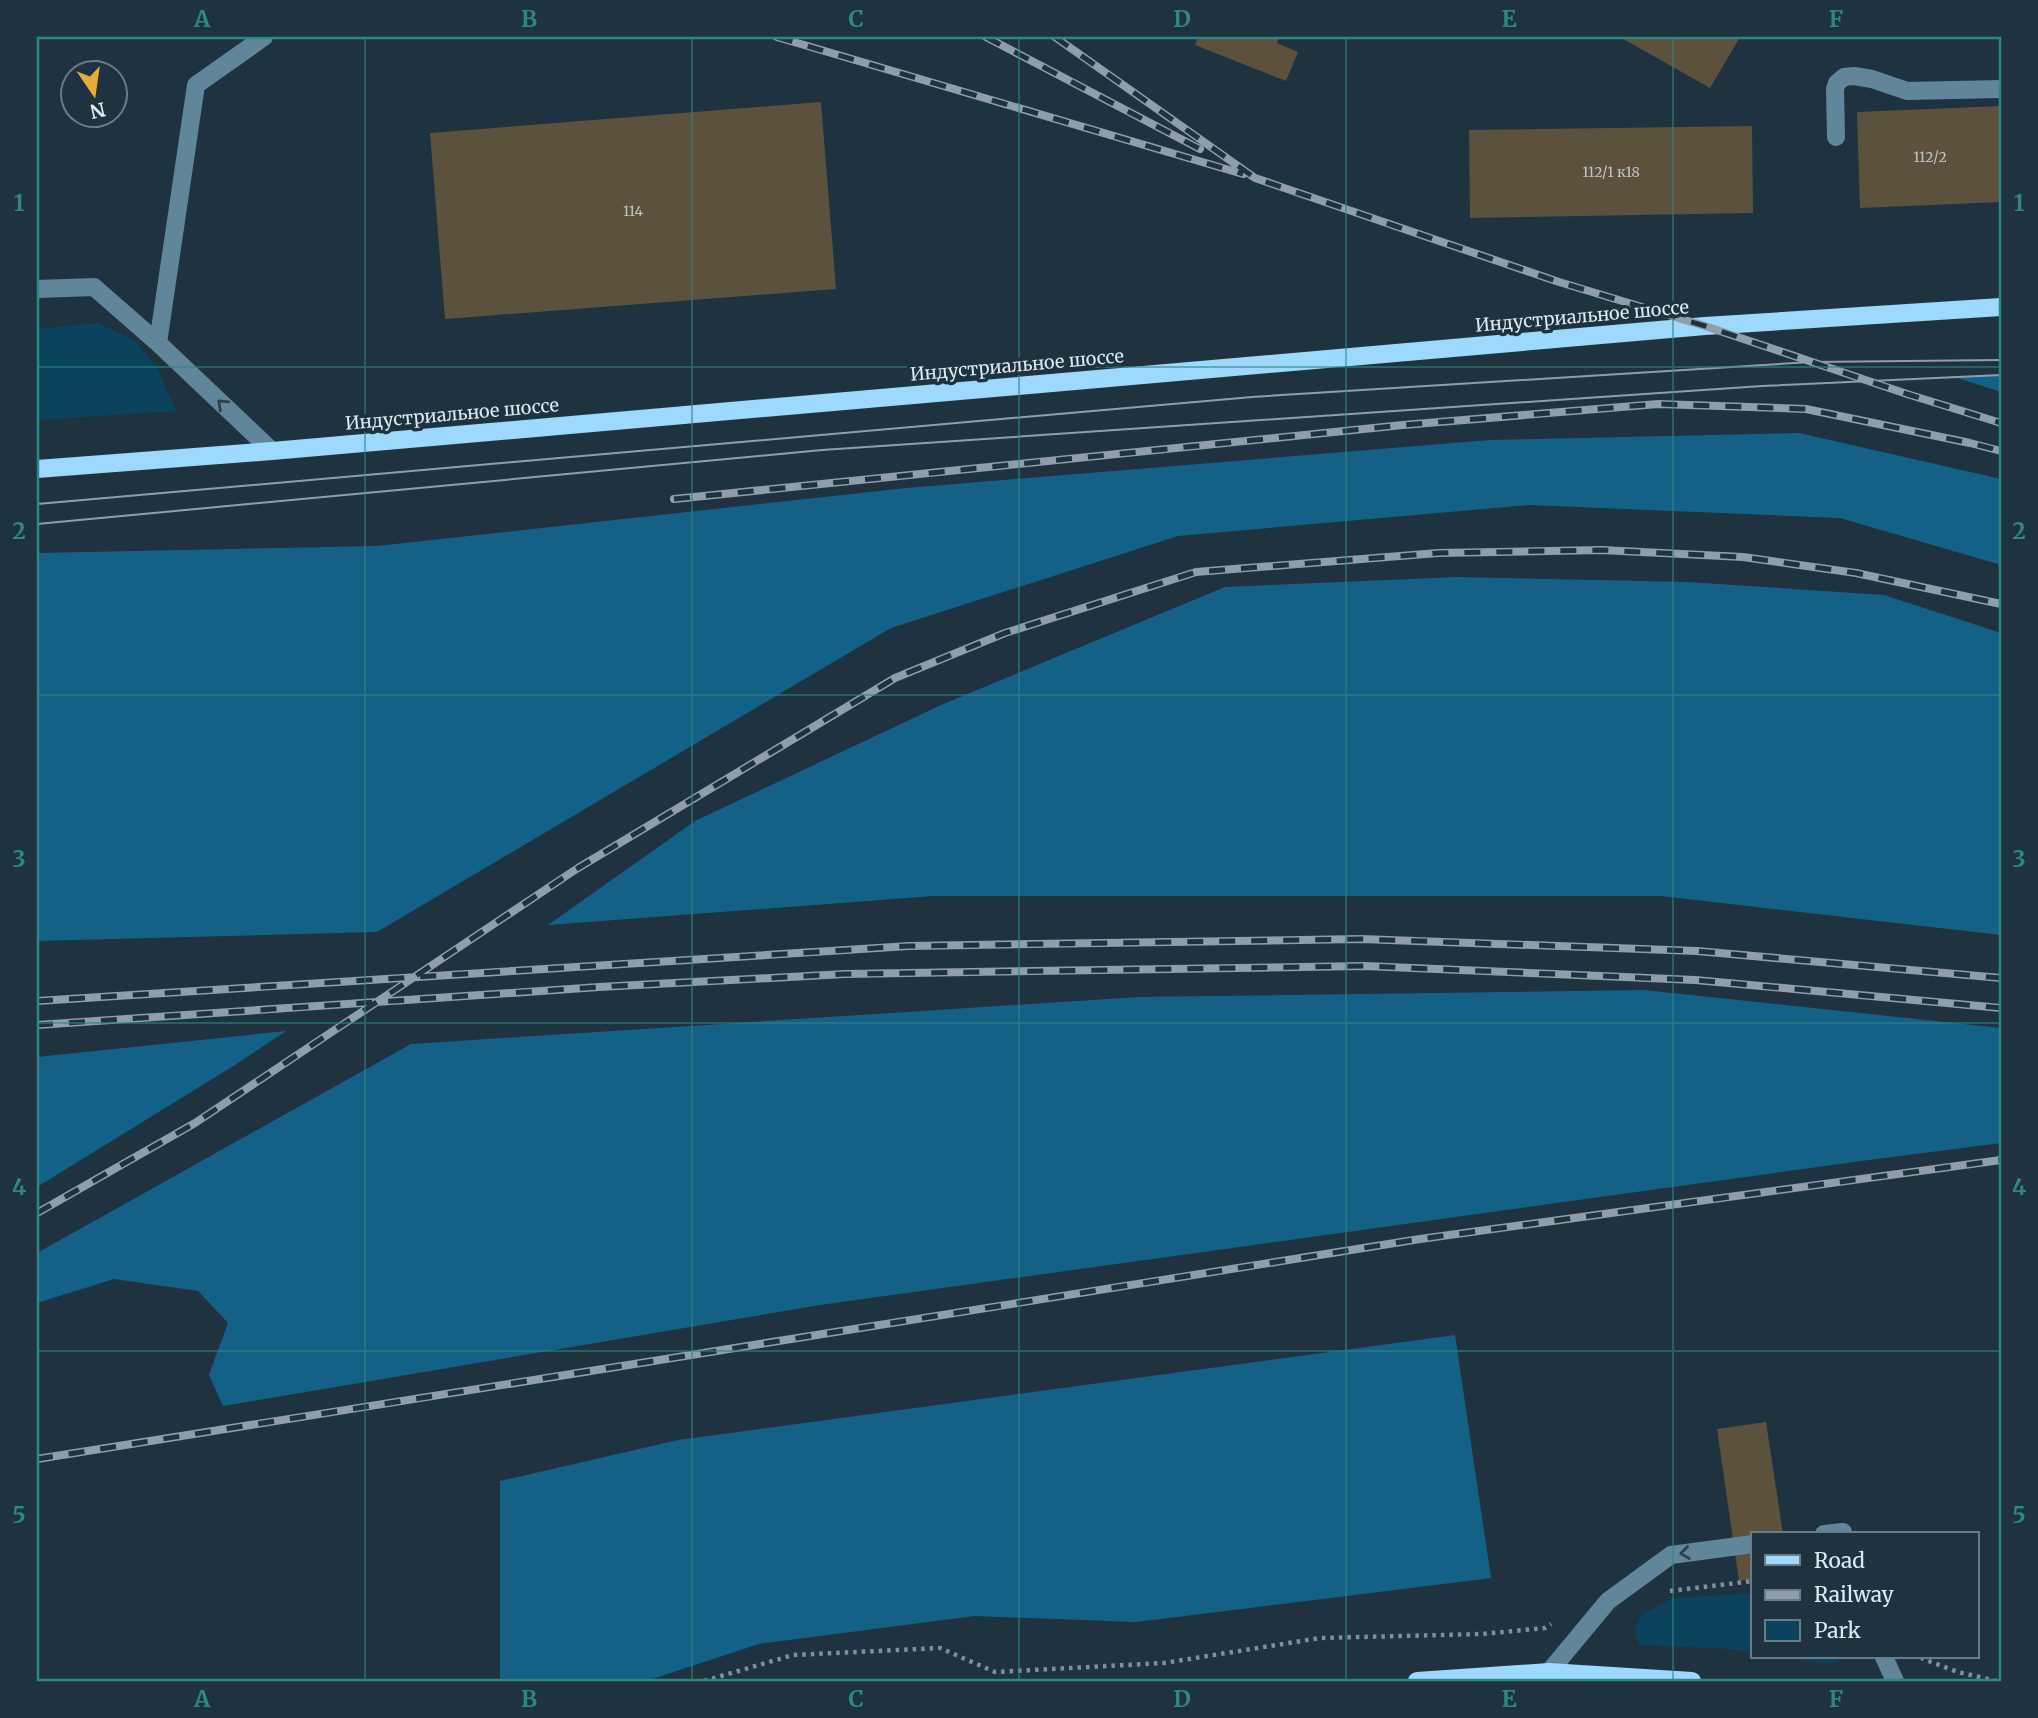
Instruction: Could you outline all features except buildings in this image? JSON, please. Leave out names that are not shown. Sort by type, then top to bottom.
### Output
[{"type":"main road","name":"Индустриальное шоссе","points":[[37,469],[272,451],[1691,327],[2001,307]]},
{"type":"main road","points":[[1417,1681],[1549,1672],[1692,1681]]},
{"type":"lane","points":[[158,343],[196,85],[264,37]]},
{"type":"lane","points":[[1836,137],[1835,89],[1844,77],[1872,79],[1908,91],[2001,89]]},
{"type":"lane","points":[[37,289],[94,287],[158,343],[272,451]]},
{"type":"lane","points":[[1549,1672],[1608,1601],[1671,1555],[1751,1544]]},
{"type":"lane","points":[[1884,1658],[1895,1681]]},
{"type":"path","points":[[1663,1592],[1751,1581]]},
{"type":"path","points":[[704,1681],[793,1655],[940,1648],[995,1672],[1164,1663],[1320,1638],[1482,1634],[1545,1628],[1554,1622]]},
{"type":"path","points":[[1922,1658],[1958,1672],[1996,1681]]},
{"type":"green space","points":[[98,323],[134,340],[156,366],[176,411],[37,420],[37,329]]},
{"type":"green space","points":[[1751,1593],[1751,1652],[1639,1645],[1635,1632],[1641,1615],[1674,1598]]},
{"type":"green space","points":[[1791,1658],[1846,1658],[1831,1664]]},
{"type":"shaded area","points":[[2001,375],[2001,392],[1955,377]]},
{"type":"shaded area","points":[[1799,433],[2001,479],[2001,565],[1840,518],[1529,505],[1178,536],[891,628],[377,932],[37,941],[37,553],[377,546],[906,488],[1490,440]]},
{"type":"shaded area","points":[[1457,577],[1688,582],[1884,595],[2001,633],[2001,935],[1661,896],[933,896],[548,925],[695,821],[941,705],[1225,587]]},
{"type":"shaded area","points":[[1644,990],[2001,1028],[2001,1143],[820,1305],[223,1406],[209,1375],[228,1323],[198,1291],[114,1279],[37,1303],[37,1253],[411,1044],[1138,997]]},
{"type":"shaded area","points":[[286,1031],[235,1065],[37,1187],[37,1057]]},
{"type":"shaded area","points":[[1455,1335],[1491,1578],[1136,1622],[974,1616],[759,1644],[646,1681],[500,1681],[500,1481],[678,1440]]},
{"type":"tram line","points":[[37,504],[1252,397],[1811,362],[2001,360]]},
{"type":"tram line","points":[[37,524],[822,450],[1762,386],[2001,375]]},
{"type":"railway","points":[[777,37],[1243,174]]},
{"type":"railway","points":[[986,37],[1200,149]]},
{"type":"railway","points":[[1055,37],[1255,178],[1559,282],[1705,326],[2001,423]]},
{"type":"railway","points":[[674,499],[1403,425],[1658,404],[1806,409],[2001,451]]},
{"type":"railway","points":[[37,1213],[195,1123],[578,868],[895,678],[1005,633],[1196,572],[1438,553],[1601,550],[1743,557],[1856,573],[2001,604]]},
{"type":"railway","points":[[37,1001],[909,946],[1361,939],[1697,951],[2001,978]]},
{"type":"railway","points":[[37,1025],[599,987],[845,974],[1365,966],[1695,980],[2001,1008]]},
{"type":"railway","points":[[37,1459],[1420,1239],[2001,1160]]}]
